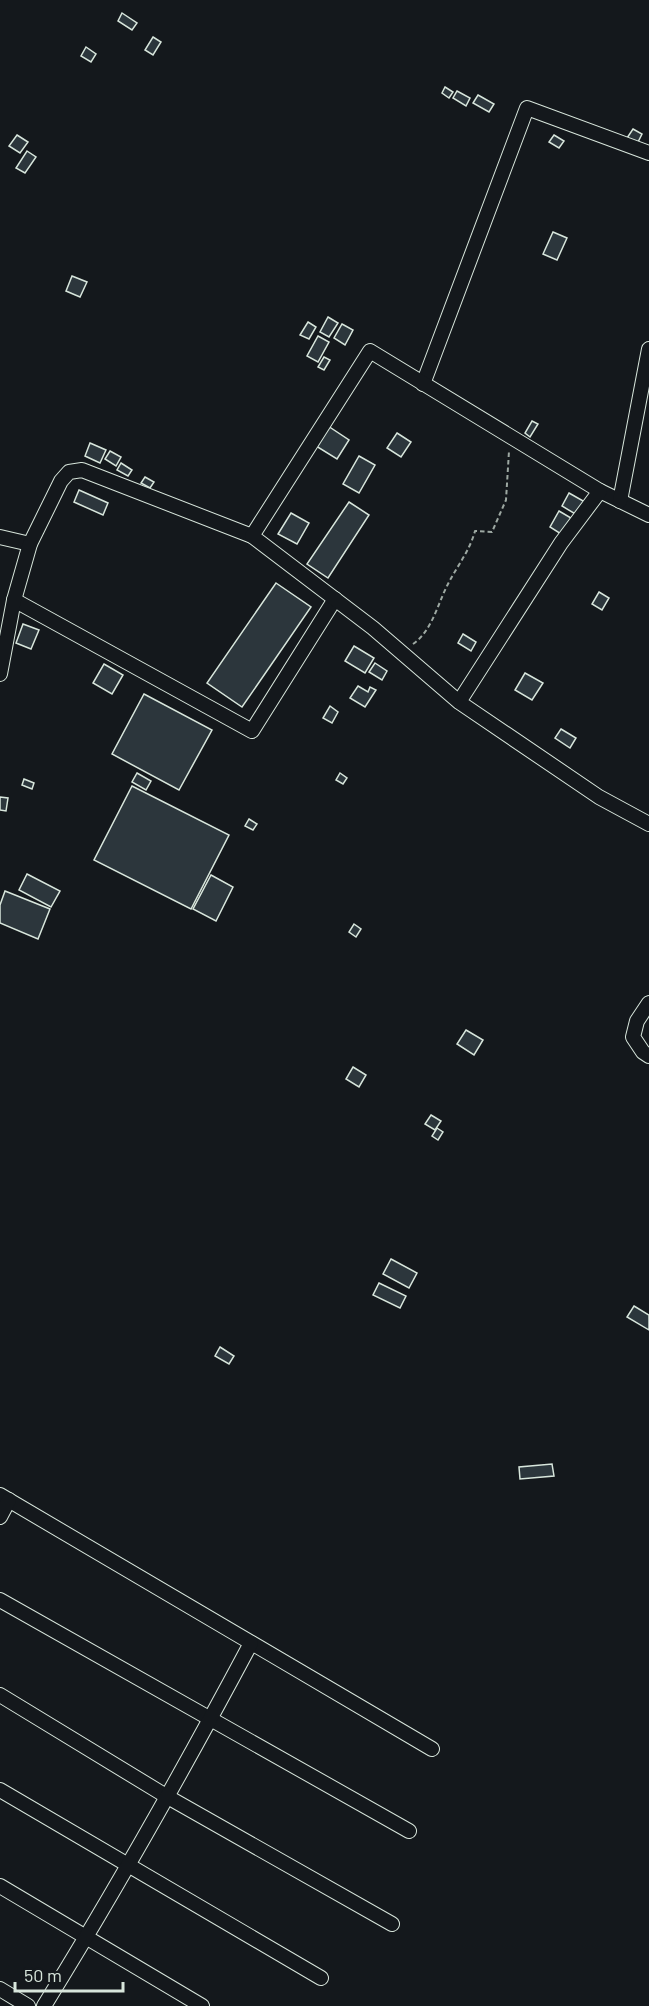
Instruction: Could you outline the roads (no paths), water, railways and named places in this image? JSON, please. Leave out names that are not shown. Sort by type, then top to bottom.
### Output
[{"type":"street","points":[[423,384],[527,108],[649,153]]},
{"type":"street","points":[[620,501],[649,349]]},
{"type":"street","points":[[252,536],[370,351],[600,491],[649,515]]},
{"type":"street","points":[[0,674],[14,600],[30,544],[61,481],[69,472],[82,470],[252,536],[335,599],[459,702],[599,796],[649,824]]},
{"type":"street","points":[[459,702],[561,543],[600,491]]},
{"type":"street","points":[[0,537],[30,544]]},
{"type":"street","points":[[14,600],[252,730],[335,599]]},
{"type":"street","points":[[649,1003],[637,1022],[633,1037],[643,1052],[649,1056]]},
{"type":"street","points":[[0,1517],[4,1498],[432,1749]]},
{"type":"street","points":[[0,1600],[409,1831]]},
{"type":"street","points":[[44,2006],[210,1720],[251,1643]]},
{"type":"street","points":[[0,1695],[166,1796],[392,1924]]},
{"type":"street","points":[[0,1790],[321,1978]]},
{"type":"street","points":[[0,1886],[202,2006]]},
{"type":"street","points":[[0,1989],[28,2006]]}]
